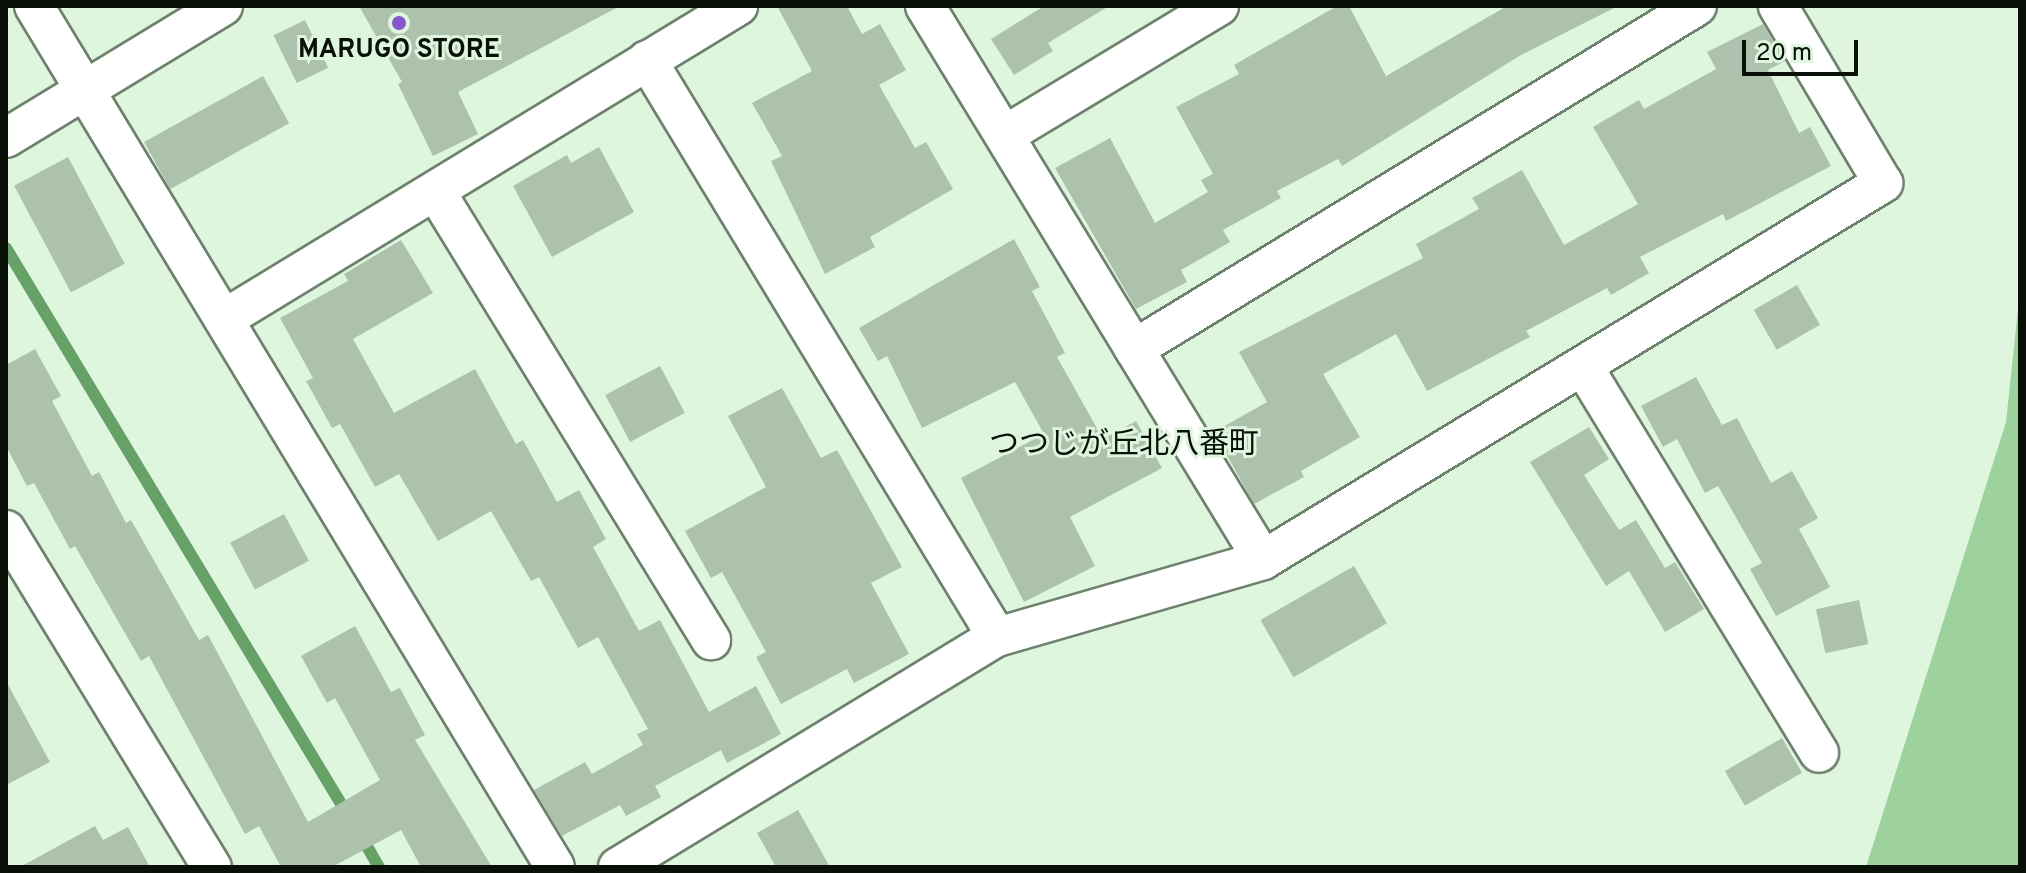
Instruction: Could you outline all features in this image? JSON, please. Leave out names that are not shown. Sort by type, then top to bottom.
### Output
[{"type":"street","points":[[34,6],[555,867]]},
{"type":"street","points":[[6,138],[223,6]]},
{"type":"street","points":[[224,319],[738,6]]},
{"type":"street","points":[[925,6],[1263,560]]},
{"type":"street","points":[[1005,135],[1219,6]]},
{"type":"street","points":[[1134,349],[1697,6]]},
{"type":"street","points":[[618,867],[997,637],[1263,560],[1883,183],[1778,6]]},
{"type":"street","points":[[647,60],[997,637]]},
{"type":"street","points":[[436,192],[711,640]]},
{"type":"street","points":[[1583,366],[1819,753]]},
{"type":"street","points":[[6,530],[212,867]]},
{"type":"green space","points":[[2020,290],[2020,867],[1866,867],[2006,422]]},
{"type":"building","points":[[359,6],[620,6],[458,92],[478,134],[433,156],[398,84],[402,82]]},
{"type":"building","points":[[777,6],[847,6],[862,34],[880,24],[906,70],[879,85],[915,148],[926,142],[953,189],[870,237],[875,247],[825,274],[771,161],[782,156],[752,103],[812,71]]},
{"type":"building","points":[[1044,6],[1109,6],[1048,43],[1053,51],[1014,75],[991,39]]},
{"type":"building","points":[[1337,6],[1349,6],[1386,76],[1507,6],[1618,6],[1521,55],[1342,166],[1338,159],[1277,191],[1281,198],[1223,230],[1230,242],[1181,270],[1187,282],[1136,309],[1055,168],[1110,138],[1155,223],[1208,192],[1201,180],[1213,174],[1176,107],[1239,74],[1234,65]]},
{"type":"building","points":[[305,20],[328,68],[297,83],[274,35]]},
{"type":"building","points":[[1763,24],[1785,61],[1768,70],[1799,133],[1810,127],[1831,166],[1726,221],[1723,214],[1640,257],[1649,273],[1611,295],[1607,288],[1526,331],[1530,337],[1427,391],[1396,334],[1323,374],[1360,437],[1301,471],[1304,477],[1254,504],[1214,432],[1267,402],[1239,352],[1423,258],[1416,244],[1479,209],[1472,198],[1522,170],[1564,245],[1638,204],[1593,127],[1639,100],[1644,109],[1716,69],[1707,52]]},
{"type":"building","points":[[263,76],[289,123],[170,189],[144,142]]},
{"type":"building","points":[[599,147],[634,212],[552,257],[513,186],[567,155],[571,163]]},
{"type":"building","points":[[68,157],[125,264],[71,292],[14,186]]},
{"type":"building","points":[[1014,239],[1040,287],[1032,291],[1065,353],[1057,357],[1103,439],[1136,421],[1162,468],[1070,517],[1095,566],[1024,602],[961,478],[1044,434],[1015,382],[922,428],[887,356],[878,361],[859,328]]},
{"type":"building","points":[[401,240],[433,293],[353,339],[394,413],[475,369],[516,444],[523,440],[557,502],[579,490],[606,539],[593,547],[639,631],[660,620],[709,712],[756,686],[781,734],[727,763],[721,750],[655,786],[661,797],[626,816],[620,805],[562,836],[534,790],[585,762],[592,774],[643,745],[637,734],[648,729],[598,637],[578,648],[539,577],[531,581],[491,511],[438,541],[399,474],[375,487],[340,424],[332,428],[306,381],[313,378],[280,318],[348,281],[344,274]]},
{"type":"building","points":[[1797,285],[1820,325],[1777,350],[1754,310]]},
{"type":"building","points":[[35,349],[61,396],[52,401],[92,476],[99,472],[126,523],[131,520],[199,640],[208,635],[308,822],[380,780],[335,698],[327,703],[301,656],[355,626],[391,692],[400,688],[425,735],[415,740],[492,867],[421,867],[401,830],[332,867],[281,867],[259,826],[245,834],[149,656],[141,661],[75,546],[70,549],[34,483],[27,486],[6,446],[6,365]]},
{"type":"building","points":[[660,366],[685,413],[630,442],[605,395]]},
{"type":"building","points":[[1696,377],[1722,425],[1737,418],[1771,483],[1792,471],[1818,518],[1799,529],[1830,587],[1776,616],[1750,569],[1762,563],[1718,486],[1705,493],[1677,439],[1663,447],[1641,406]]},
{"type":"building","points":[[782,388],[821,458],[837,450],[902,567],[871,583],[909,654],[854,683],[847,669],[781,704],[756,657],[766,652],[722,572],[711,578],[685,531],[766,487],[728,416]]},
{"type":"building","points":[[1589,427],[1609,459],[1584,475],[1619,530],[1636,520],[1665,568],[1675,562],[1704,609],[1665,632],[1629,571],[1606,586],[1530,462]]},
{"type":"building","points":[[284,514],[309,561],[255,589],[230,543]]},
{"type":"building","points":[[1354,566],[1387,623],[1293,677],[1260,620]]},
{"type":"building","points":[[1859,600],[1868,644],[1825,653],[1816,609]]},
{"type":"building","points":[[6,681],[50,762],[6,785]]},
{"type":"building","points":[[1782,738],[1802,773],[1745,806],[1725,771]]},
{"type":"building","points":[[798,810],[830,867],[776,867],[757,833]]},
{"type":"building","points":[[95,826],[103,840],[128,827],[150,867],[20,867]]},
{"type":"waterway","points":[[6,248],[349,817]]},
{"type":"waterway","points":[[361,836],[379,867]]},
{"type":"place","name":"MARUGO STORE","points":[[399,23]]},
{"type":"district","name":"つつじが丘北八番町","points":[[1124,446]]}]
